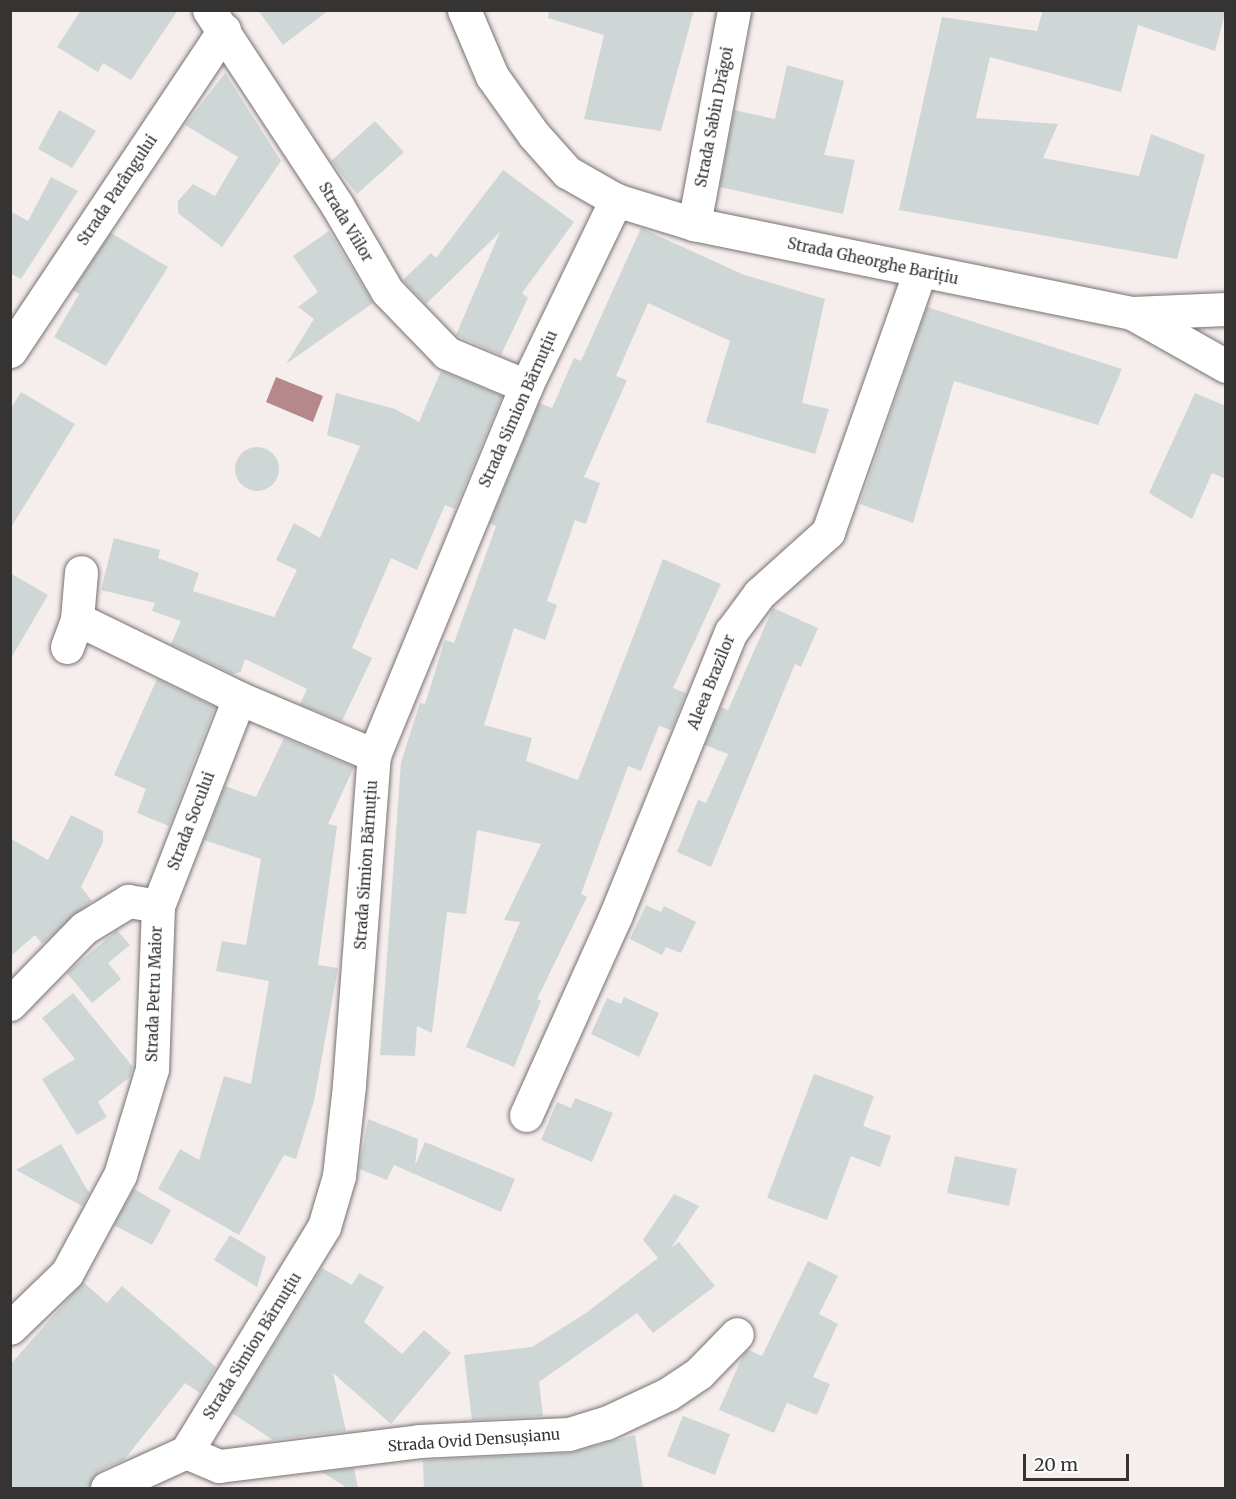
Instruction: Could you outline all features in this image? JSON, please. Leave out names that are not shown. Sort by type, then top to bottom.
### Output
[{"type":"street","name":"Strada Gheorghe Barițiu","points":[[464,10],[492,76],[534,135],[567,172],[616,200],[694,224],[1132,313],[1226,309]]},
{"type":"street","name":"Strada Sabin Drăgoi","points":[[694,224],[734,10]]},
{"type":"street","name":"Strada Parângului","points":[[10,351],[216,20]]},
{"type":"street","name":"Strada Viilor","points":[[216,20],[387,291],[447,353],[526,386]]},
{"type":"street","name":"Strada Simion Bărnuțiu","points":[[186,1452],[319,1236],[339,1176],[375,755],[526,386],[616,200]]},
{"type":"street","name":"Aleea Brazilor","points":[[526,1115],[615,917],[731,632],[759,594],[828,532],[920,271]]},
{"type":"street","name":"Strada Gheorghe Barițiu","points":[[1132,313],[1226,366]]},
{"type":"street","points":[[81,572],[72,633],[375,755]]},
{"type":"street","name":"Strada Socului","points":[[158,906],[238,698]]},
{"type":"street","points":[[10,1004],[84,928],[128,901],[158,906]]},
{"type":"street","name":"Strada Petru Maior","points":[[10,1328],[67,1273],[120,1175],[152,1069],[158,906]]},
{"type":"street","name":"Strada Ovid Densușianu","points":[[186,1452],[200,1462],[219,1466],[419,1441],[569,1434],[606,1424],[668,1394],[699,1373],[737,1334]]},
{"type":"street","points":[[107,1488],[186,1452]]},
{"type":"shaded area","points":[[276,377],[323,396],[313,422],[266,402]]},
{"type":"building","points":[[81,10],[178,10],[131,80],[103,63],[98,72],[57,47]]},
{"type":"building","points":[[258,10],[329,10],[283,45]]},
{"type":"building","points":[[549,10],[694,10],[661,131],[584,119],[604,35],[548,18]]},
{"type":"building","points":[[1043,10],[1226,10],[1215,51],[1138,25],[1121,92],[990,57],[976,118],[1058,124],[1043,158],[1139,176],[1151,134],[1205,155],[1177,259],[899,210],[942,17],[1037,31]]},
{"type":"building","points":[[787,65],[844,81],[824,155],[855,160],[843,214],[720,187],[734,110],[775,119]]},
{"type":"building","points":[[225,73],[281,161],[222,247],[178,213],[178,201],[193,184],[215,196],[238,157],[185,125]]},
{"type":"building","points":[[59,110],[96,131],[72,168],[38,149]]},
{"type":"building","points":[[375,121],[404,152],[357,194],[331,161]]},
{"type":"building","points":[[503,170],[574,222],[522,293],[528,298],[501,355],[456,335],[500,232],[426,304],[403,280],[431,253],[436,258]]},
{"type":"building","points":[[51,177],[78,191],[21,279],[10,273],[10,211],[28,221]]},
{"type":"building","points":[[641,228],[742,274],[825,299],[802,403],[829,409],[815,454],[706,422],[730,341],[648,303],[616,376],[627,380],[584,477],[600,483],[586,524],[575,520],[547,601],[557,605],[545,640],[514,628],[484,725],[532,738],[526,761],[578,780],[663,559],[721,584],[673,688],[686,693],[671,730],[659,726],[641,771],[628,766],[581,894],[587,897],[537,999],[541,1001],[514,1067],[466,1047],[520,922],[504,920],[541,844],[477,830],[466,914],[447,912],[432,1033],[417,1026],[415,1056],[380,1055],[401,762],[420,703],[425,704],[445,640],[454,643],[496,526],[490,523],[539,403],[552,408],[574,358],[581,361]]},
{"type":"building","points":[[329,231],[373,303],[286,364],[314,319],[298,307],[318,292],[293,256]]},
{"type":"building","points":[[111,233],[168,267],[106,366],[54,337],[79,294],[73,290]]},
{"type":"building","points":[[927,307],[1122,369],[1098,425],[954,381],[913,523],[860,504]]},
{"type":"building","points":[[441,371],[502,396],[455,509],[445,505],[417,570],[391,558],[352,648],[372,658],[342,721],[300,704],[307,689],[245,659],[241,672],[233,674],[171,644],[181,621],[152,611],[155,603],[101,590],[114,538],[160,550],[158,558],[199,573],[193,591],[274,617],[297,570],[276,560],[294,523],[320,538],[360,446],[327,435],[336,393],[395,409],[419,422]]},
{"type":"building","points":[[21,392],[75,424],[10,529],[10,410]]},
{"type":"building","points":[[1195,393],[1226,406],[1226,479],[1212,473],[1192,519],[1149,493]]},
{"type":"building","points":[[257,447],[266,448],[273,453],[278,460],[278,478],[273,485],[266,490],[257,491],[248,490],[241,485],[236,478],[235,469],[236,460],[241,453],[248,448]]},
{"type":"building","points":[[10,573],[48,595],[10,660]]},
{"type":"building","points":[[773,608],[818,628],[801,667],[795,664],[711,867],[677,852],[698,800],[706,803],[728,754],[705,745],[721,707],[728,710]]},
{"type":"building","points":[[157,679],[215,707],[169,826],[137,813],[146,789],[114,775]]},
{"type":"building","points":[[284,738],[354,767],[328,824],[337,826],[318,965],[338,968],[314,1101],[296,1159],[284,1155],[239,1235],[158,1189],[180,1149],[199,1160],[224,1076],[251,1084],[269,981],[216,971],[222,941],[246,945],[261,859],[204,840],[225,786],[256,797]]},
{"type":"building","points":[[71,815],[103,831],[103,842],[81,887],[92,901],[42,944],[35,935],[10,957],[10,838],[48,860]]},
{"type":"building","points":[[646,905],[661,912],[664,906],[696,922],[681,953],[666,947],[662,955],[630,939]]},
{"type":"building","points":[[117,930],[130,945],[108,963],[121,979],[92,1003],[67,973]]},
{"type":"building","points":[[73,993],[133,1067],[130,1077],[98,1102],[107,1117],[77,1135],[42,1079],[75,1059],[42,1018]]},
{"type":"building","points":[[624,997],[659,1013],[639,1057],[591,1034],[607,998],[621,1004]]},
{"type":"building","points":[[814,1074],[874,1096],[863,1126],[891,1136],[880,1167],[851,1156],[827,1220],[767,1198]]},
{"type":"building","points":[[575,1098],[613,1113],[592,1162],[541,1140],[557,1102],[571,1108]]},
{"type":"building","points":[[368,1119],[418,1139],[415,1166],[425,1142],[515,1179],[501,1212],[394,1165],[387,1180],[359,1169]]},
{"type":"building","points":[[61,1144],[89,1193],[82,1206],[16,1170]]},
{"type":"building","points":[[955,1156],[1017,1169],[1009,1206],[947,1193]]},
{"type":"building","points":[[134,1189],[171,1210],[152,1245],[114,1225]]},
{"type":"building","points":[[674,1194],[699,1206],[671,1248],[679,1242],[715,1286],[653,1333],[637,1313],[539,1382],[543,1416],[472,1420],[464,1355],[532,1347],[586,1313],[658,1258],[643,1240]]},
{"type":"building","points":[[230,1235],[266,1257],[257,1287],[214,1260]]},
{"type":"building","points":[[808,1261],[838,1276],[819,1314],[838,1324],[813,1377],[830,1384],[817,1415],[787,1403],[774,1433],[719,1410],[743,1355],[748,1350],[762,1356]]},
{"type":"building","points":[[322,1268],[352,1285],[359,1273],[384,1287],[364,1322],[402,1354],[424,1330],[451,1353],[391,1424],[333,1373],[346,1431],[273,1440],[232,1413]]},
{"type":"building","points":[[83,1282],[107,1303],[122,1286],[216,1367],[200,1393],[185,1383],[124,1460],[99,1471],[89,1488],[10,1488],[10,1365]]},
{"type":"building","points":[[683,1416],[730,1434],[715,1475],[667,1456]]},
{"type":"building","points":[[635,1435],[643,1488],[424,1488],[423,1460],[570,1453]]},
{"type":"building","points":[[354,1468],[358,1488],[347,1488],[322,1472]]}]
